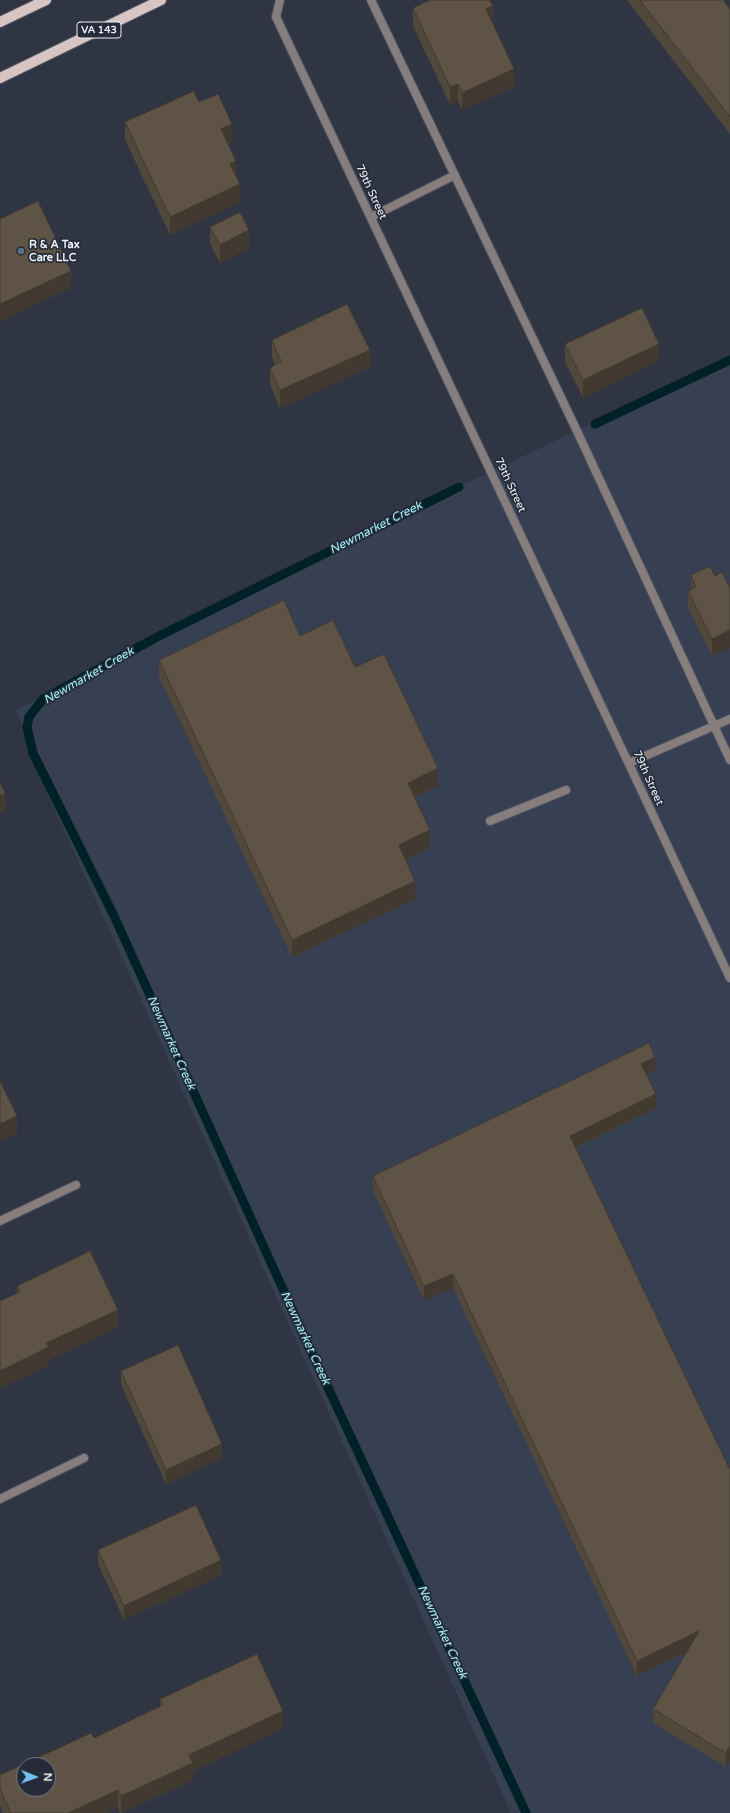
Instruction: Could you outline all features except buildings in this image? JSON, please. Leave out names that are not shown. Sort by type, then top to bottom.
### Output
[{"type":"main road","points":[[0,22],[46,0]]},
{"type":"main road","name":"VA 143","points":[[0,78],[161,0]]},
{"type":"lane","name":"79th Street","points":[[280,0],[276,17],[730,978]]},
{"type":"lane","points":[[371,0],[577,430],[730,760]]},
{"type":"lane","points":[[371,217],[455,175]]},
{"type":"lane","points":[[629,763],[730,719]]},
{"type":"lane","points":[[490,821],[566,790]]},
{"type":"lane","points":[[0,1221],[76,1185]]},
{"type":"lane","points":[[0,1499],[84,1458]]},
{"type":"shaded area","points":[[730,357],[730,1813],[511,1813],[49,797],[16,710],[459,487]]},
{"type":"waterway","name":"Newmarket Creek","points":[[595,424],[730,360]]},
{"type":"waterway","name":"Newmarket Creek","points":[[459,487],[161,635],[43,699],[29,717],[27,727],[33,753],[115,918],[310,1349],[526,1813]]},
{"type":"place","name":"R & A Tax Care LLC","points":[[21,251]]}]
